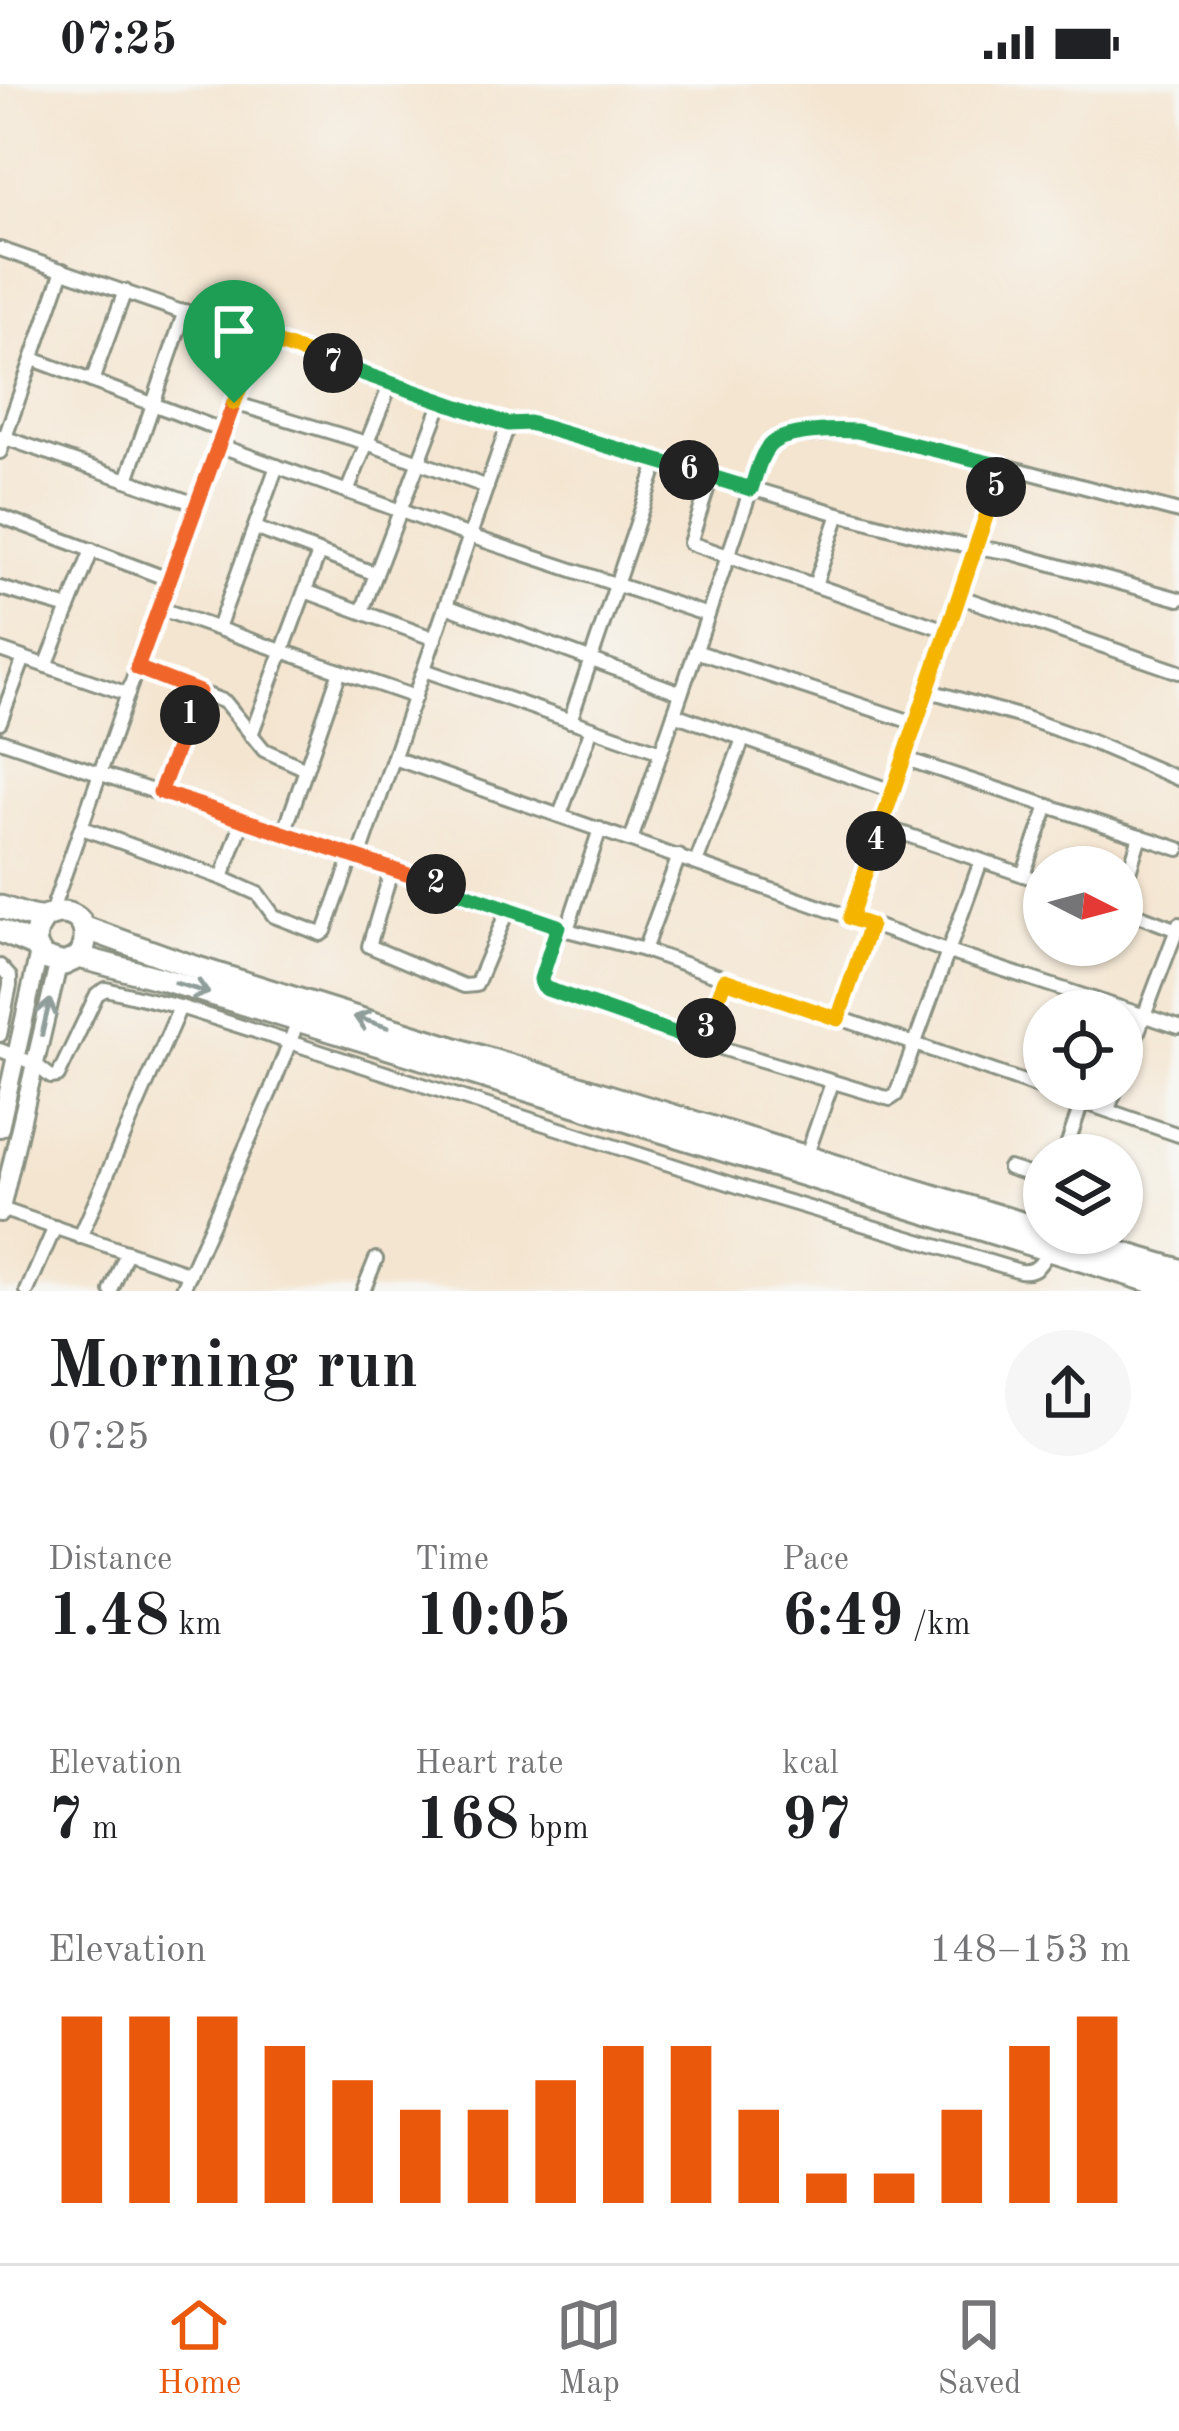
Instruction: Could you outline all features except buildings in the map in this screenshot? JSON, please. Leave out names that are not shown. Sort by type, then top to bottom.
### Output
[{"type":"highway","points":[[0,907],[47,917],[67,913],[85,928],[191,965],[1023,1229]]},
{"type":"highway","points":[[47,917],[38,927],[53,955]]},
{"type":"highway","points":[[53,955],[87,939],[85,928]]},
{"type":"highway","points":[[0,932],[53,955],[162,979],[294,1032],[524,1088],[701,1145],[1023,1231]]},
{"type":"highway","points":[[1089,1254],[1179,1290]]},
{"type":"highway","points":[[1114,1254],[1179,1270]]},
{"type":"main road","points":[[0,1128],[8,1054],[53,955]]},
{"type":"main road","points":[[0,1211],[53,955]]},
{"type":"street","points":[[0,249],[508,424],[529,423],[838,514],[1062,565],[1179,599]]},
{"type":"street","points":[[63,270],[2,442],[196,504]]},
{"type":"street","points":[[92,381],[125,291]]},
{"type":"street","points":[[127,480],[184,311]]},
{"type":"street","points":[[47,917],[260,337]]},
{"type":"street","points":[[33,359],[224,430]]},
{"type":"street","points":[[347,492],[392,383]]},
{"type":"street","points":[[362,611],[442,401]]},
{"type":"street","points":[[234,403],[367,443],[487,487]]},
{"type":"street","points":[[82,828],[222,878],[258,894],[274,916],[326,932],[394,758],[508,424]]},
{"type":"street","points":[[631,840],[751,489],[767,448],[775,441],[857,431],[1179,512]]},
{"type":"street","points":[[218,445],[708,615]]},
{"type":"street","points":[[570,721],[658,461]]},
{"type":"street","points":[[218,628],[278,466]]},
{"type":"street","points":[[850,918],[1002,466]]},
{"type":"street","points":[[711,477],[689,542],[946,630]]},
{"type":"street","points":[[815,585],[838,514]]},
{"type":"street","points":[[0,515],[168,579]]},
{"type":"street","points":[[255,528],[376,574]]},
{"type":"street","points":[[46,666],[92,550]]},
{"type":"street","points":[[251,735],[319,553]]},
{"type":"street","points":[[0,588],[69,608]]},
{"type":"street","points":[[304,590],[435,639]]},
{"type":"street","points":[[958,596],[1178,668]]},
{"type":"street","points":[[446,606],[681,692]]},
{"type":"street","points":[[158,608],[415,697]]},
{"type":"street","points":[[0,650],[128,694]]},
{"type":"street","points":[[695,651],[915,722]]},
{"type":"street","points":[[0,722],[24,658]]},
{"type":"street","points":[[137,668],[225,702],[271,754],[306,769]]},
{"type":"street","points":[[424,670],[661,752]]},
{"type":"street","points":[[284,833],[340,671]]},
{"type":"street","points":[[926,690],[1048,726],[1179,778]]},
{"type":"street","points":[[160,792],[199,692]]},
{"type":"street","points":[[674,714],[892,791]]},
{"type":"street","points":[[560,815],[592,728]]},
{"type":"street","points":[[696,862],[742,739]]},
{"type":"street","points":[[0,740],[563,928],[644,950],[1023,1082]]},
{"type":"street","points":[[394,758],[870,925],[1179,1027]]},
{"type":"street","points":[[903,758],[1179,849]]},
{"type":"street","points":[[1034,846],[1048,806]]},
{"type":"street","points":[[222,878],[243,820]]},
{"type":"street","points":[[880,826],[1023,875]]},
{"type":"street","points":[[600,829],[541,979],[544,987],[700,1042],[890,1099],[896,1095],[981,861]]},
{"type":"street","points":[[1137,846],[1140,836]]},
{"type":"street","points":[[644,950],[679,856]]},
{"type":"street","points":[[392,869],[369,946],[464,986],[476,985],[508,909]]},
{"type":"street","points":[[1143,916],[1178,927],[1143,1021]]},
{"type":"street","points":[[838,1019],[870,925]]},
{"type":"street","points":[[0,966],[10,977],[0,1036]]},
{"type":"street","points":[[700,1042],[725,980]]},
{"type":"street","points":[[8,1054],[51,1077],[58,1076],[101,990],[294,1032],[518,1114],[1020,1271],[1041,1265],[1044,1254]]},
{"type":"street","points":[[80,1237],[180,1007]]},
{"type":"street","points":[[182,1291],[294,1032]]},
{"type":"street","points":[[806,1157],[832,1083]]},
{"type":"street","points":[[518,1114],[524,1088]]},
{"type":"street","points":[[1111,1110],[1179,1135]]},
{"type":"street","points":[[692,1171],[701,1145]]},
{"type":"street","points":[[1009,1168],[1023,1172]]},
{"type":"street","points":[[0,1211],[190,1274]]},
{"type":"street","points":[[27,1291],[55,1227]]},
{"type":"street","points":[[111,1291],[127,1252]]},
{"type":"street","points":[[363,1291],[376,1259]]},
{"type":"route","points":[[260,337],[508,424],[542,426],[751,489],[767,448],[775,441],[839,430],[1002,466],[850,918],[870,925],[838,1019],[725,980],[700,1042],[688,1038],[544,987],[541,979],[558,926],[160,792],[199,692],[137,668],[234,403],[260,337]]}]
